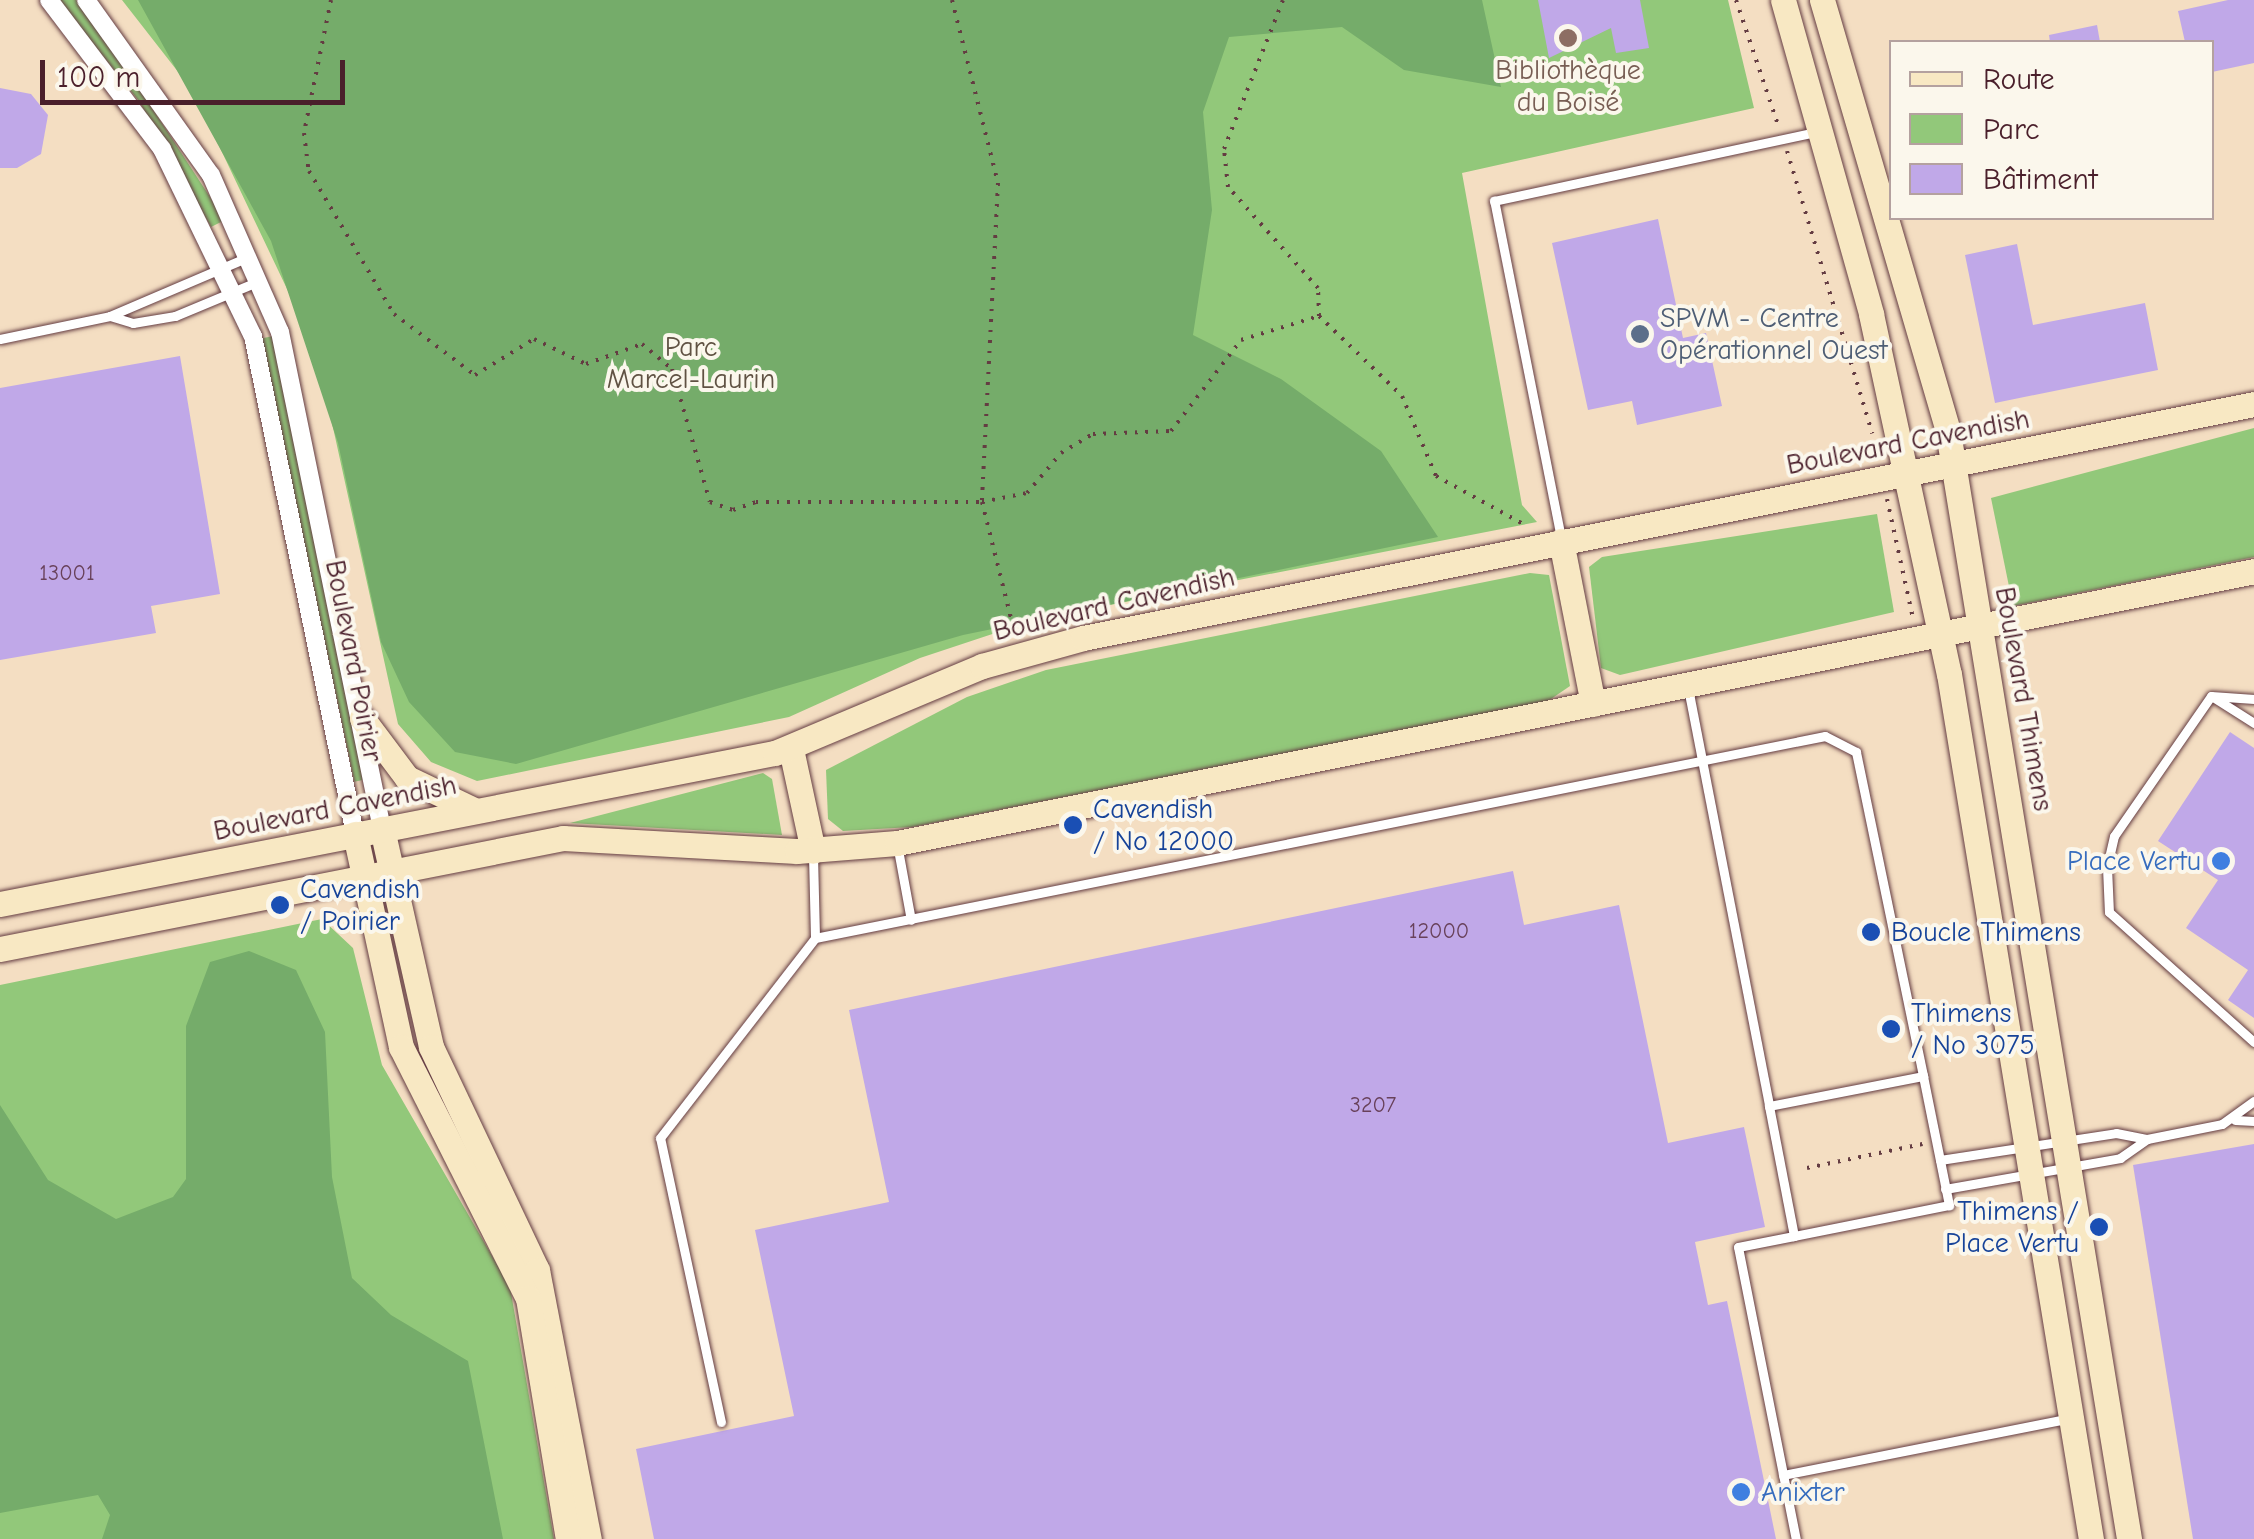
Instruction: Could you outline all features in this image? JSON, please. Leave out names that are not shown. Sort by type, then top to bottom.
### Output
[{"type":"main road","points":[[1783,0],[1905,473],[1938,636],[2091,1539]]},
{"type":"main road","name":"Boulevard Thimens","points":[[1822,0],[1952,464],[1983,626],[2129,1539]]},
{"type":"main road","name":"Boulevard Cavendish","points":[[0,904],[792,749],[1044,647],[2254,404]]},
{"type":"main road","points":[[1561,541],[1593,704]]},
{"type":"main road","points":[[0,948],[389,868],[575,838],[813,851],[897,843],[2254,571]]},
{"type":"main road","points":[[362,718],[407,778],[476,811]]},
{"type":"main road","points":[[792,749],[813,851]]},
{"type":"main road","name":"Boulevard Poirier","points":[[382,829],[432,1047],[537,1270],[588,1539]]},
{"type":"main road","name":"Boulevard Poirier","points":[[355,834],[401,1047],[524,1286],[568,1539]]},
{"type":"street","name":"Boulevard Poirier","points":[[49,0],[148,126],[235,294],[284,456],[355,834]]},
{"type":"street","name":"Boulevard Poirier","points":[[86,0],[172,110],[260,280],[302,414],[382,829]]},
{"type":"lane","points":[[1561,541],[1494,201],[1820,132]]},
{"type":"lane","points":[[110,316],[130,300],[224,270],[250,256]]},
{"type":"lane","points":[[0,339],[110,316],[162,318],[235,294],[260,280]]},
{"type":"lane","points":[[1688,685],[1794,1236]]},
{"type":"lane","points":[[2211,696],[2254,699]]},
{"type":"lane","points":[[2211,696],[2254,723]]},
{"type":"lane","points":[[2211,696],[2114,836],[2109,912],[2254,1042]]},
{"type":"lane","points":[[815,938],[1825,736],[1856,752],[1948,1205],[1738,1247],[1796,1539]]},
{"type":"lane","points":[[897,843],[911,920]]},
{"type":"lane","points":[[721,1422],[660,1138],[815,938],[813,851]]},
{"type":"lane","points":[[1769,1106],[1923,1076]]},
{"type":"lane","points":[[2232,1120],[2254,1101]]},
{"type":"lane","points":[[1940,1160],[2063,1141],[2147,1139],[2232,1120],[2254,1121]]},
{"type":"lane","points":[[1945,1189],[2120,1158],[2147,1139]]},
{"type":"lane","points":[[1783,1476],[2070,1418]]},
{"type":"path","points":[[331,0],[304,133],[309,171],[394,314],[438,339],[456,365],[475,374],[534,339],[586,364],[642,344],[672,369],[710,502],[733,510],[756,502],[982,502],[1027,493],[1061,453],[1093,434],[1171,431],[1241,340],[1318,316]]},
{"type":"path","points":[[952,0],[998,183],[982,502],[1014,634]]},
{"type":"path","points":[[1283,0],[1224,149],[1226,168],[1242,213],[1318,288],[1318,316],[1402,396],[1436,476],[1561,541]]},
{"type":"path","points":[[1736,0],[1780,128]]},
{"type":"path","points":[[1787,152],[1876,442]]},
{"type":"path","points":[[1887,498],[1910,614]]},
{"type":"path","points":[[1807,1168],[1923,1144]]},
{"type":"green space","points":[[58,0],[76,0],[94,19],[225,220],[211,227],[139,101]]},
{"type":"green space","name":"Parc Marcel-Laurin","points":[[122,0],[1728,0],[1754,108],[1462,173],[1522,505],[1537,522],[1038,619],[920,658],[789,717],[477,781],[431,762],[398,724],[316,350],[193,91]]},
{"type":"green space","name":"Parc Marcel-Laurin","points":[[138,0],[1482,0],[1501,87],[1404,70],[1342,27],[1229,37],[1203,112],[1212,210],[1193,335],[1281,379],[1381,451],[1438,537],[963,635],[516,764],[455,752],[409,702],[381,642],[338,443],[271,241]]},
{"type":"green space","points":[[273,336],[367,779],[354,782],[260,339]]},
{"type":"green space","points":[[2254,428],[2254,557],[2013,606],[1991,498]]},
{"type":"green space","points":[[1877,514],[1894,612],[1620,675],[1601,668],[1589,567],[1602,557]]},
{"type":"green space","points":[[1530,573],[1549,575],[1570,686],[1548,701],[912,827],[843,831],[828,819],[826,770],[967,697],[1046,670]]},
{"type":"green space","points":[[763,773],[772,779],[782,835],[570,823]]},
{"type":"green space","points":[[322,919],[353,948],[382,1065],[510,1287],[554,1539],[0,1539],[0,985]]},
{"type":"green space","points":[[249,951],[296,970],[325,1032],[332,1177],[352,1278],[391,1315],[468,1361],[503,1539],[102,1539],[110,1515],[98,1495],[0,1513],[0,1105],[48,1180],[116,1219],[173,1197],[186,1179],[186,1026],[210,962]]},
{"type":"building","name":"Bibliothèque du Boisé","points":[[1538,0],[1640,0],[1649,48],[1616,53],[1611,28],[1549,58]]},
{"type":"building","points":[[2228,0],[2254,0],[2254,63],[2214,72],[2214,40],[2185,40],[2178,11]]},
{"type":"building","points":[[2097,25],[2100,40],[2050,40],[2049,35]]},
{"type":"building","points":[[0,88],[31,94],[48,115],[41,154],[17,168],[0,168]]},
{"type":"building","points":[[1658,219],[1683,338],[1706,333],[1722,406],[1637,425],[1632,401],[1588,410],[1552,243]]},
{"type":"building","points":[[2017,244],[2033,325],[2145,303],[2158,370],[1995,403],[1965,255]]},
{"type":"building","points":[[180,356],[220,594],[151,606],[156,633],[0,660],[0,388]]},
{"type":"building","name":"Place Vertu","points":[[2230,732],[2254,748],[2254,1018],[2228,1000],[2248,970],[2186,928],[2218,880],[2158,841]]},
{"type":"building","points":[[1513,871],[1524,925],[1619,905],[1668,1143],[1744,1127],[1765,1227],[1695,1242],[1708,1305],[1727,1301],[1776,1539],[654,1539],[636,1449],[794,1416],[755,1230],[889,1202],[849,1010]]},
{"type":"building","points":[[2254,1144],[2254,1539],[2193,1539],[2133,1165]]},
{"type":"place","name":"Bibliothèque du Boisé","points":[[1568,38]]},
{"type":"place","name":"SPVM - Centre Opérationnel Ouest","points":[[1640,334]]},
{"type":"place","name":"Cavendish / No 12000","points":[[1073,825]]},
{"type":"place","name":"Place Vertu","points":[[2221,861]]},
{"type":"place","name":"Cavendish / Poirier","points":[[280,905]]},
{"type":"place","name":"Boucle Thimens","points":[[1871,932]]},
{"type":"place","name":"Thimens / No 3075","points":[[1891,1029]]},
{"type":"place","name":"Thimens / Place Vertu","points":[[2099,1227]]},
{"type":"place","name":"Anixter","points":[[1741,1492]]}]
